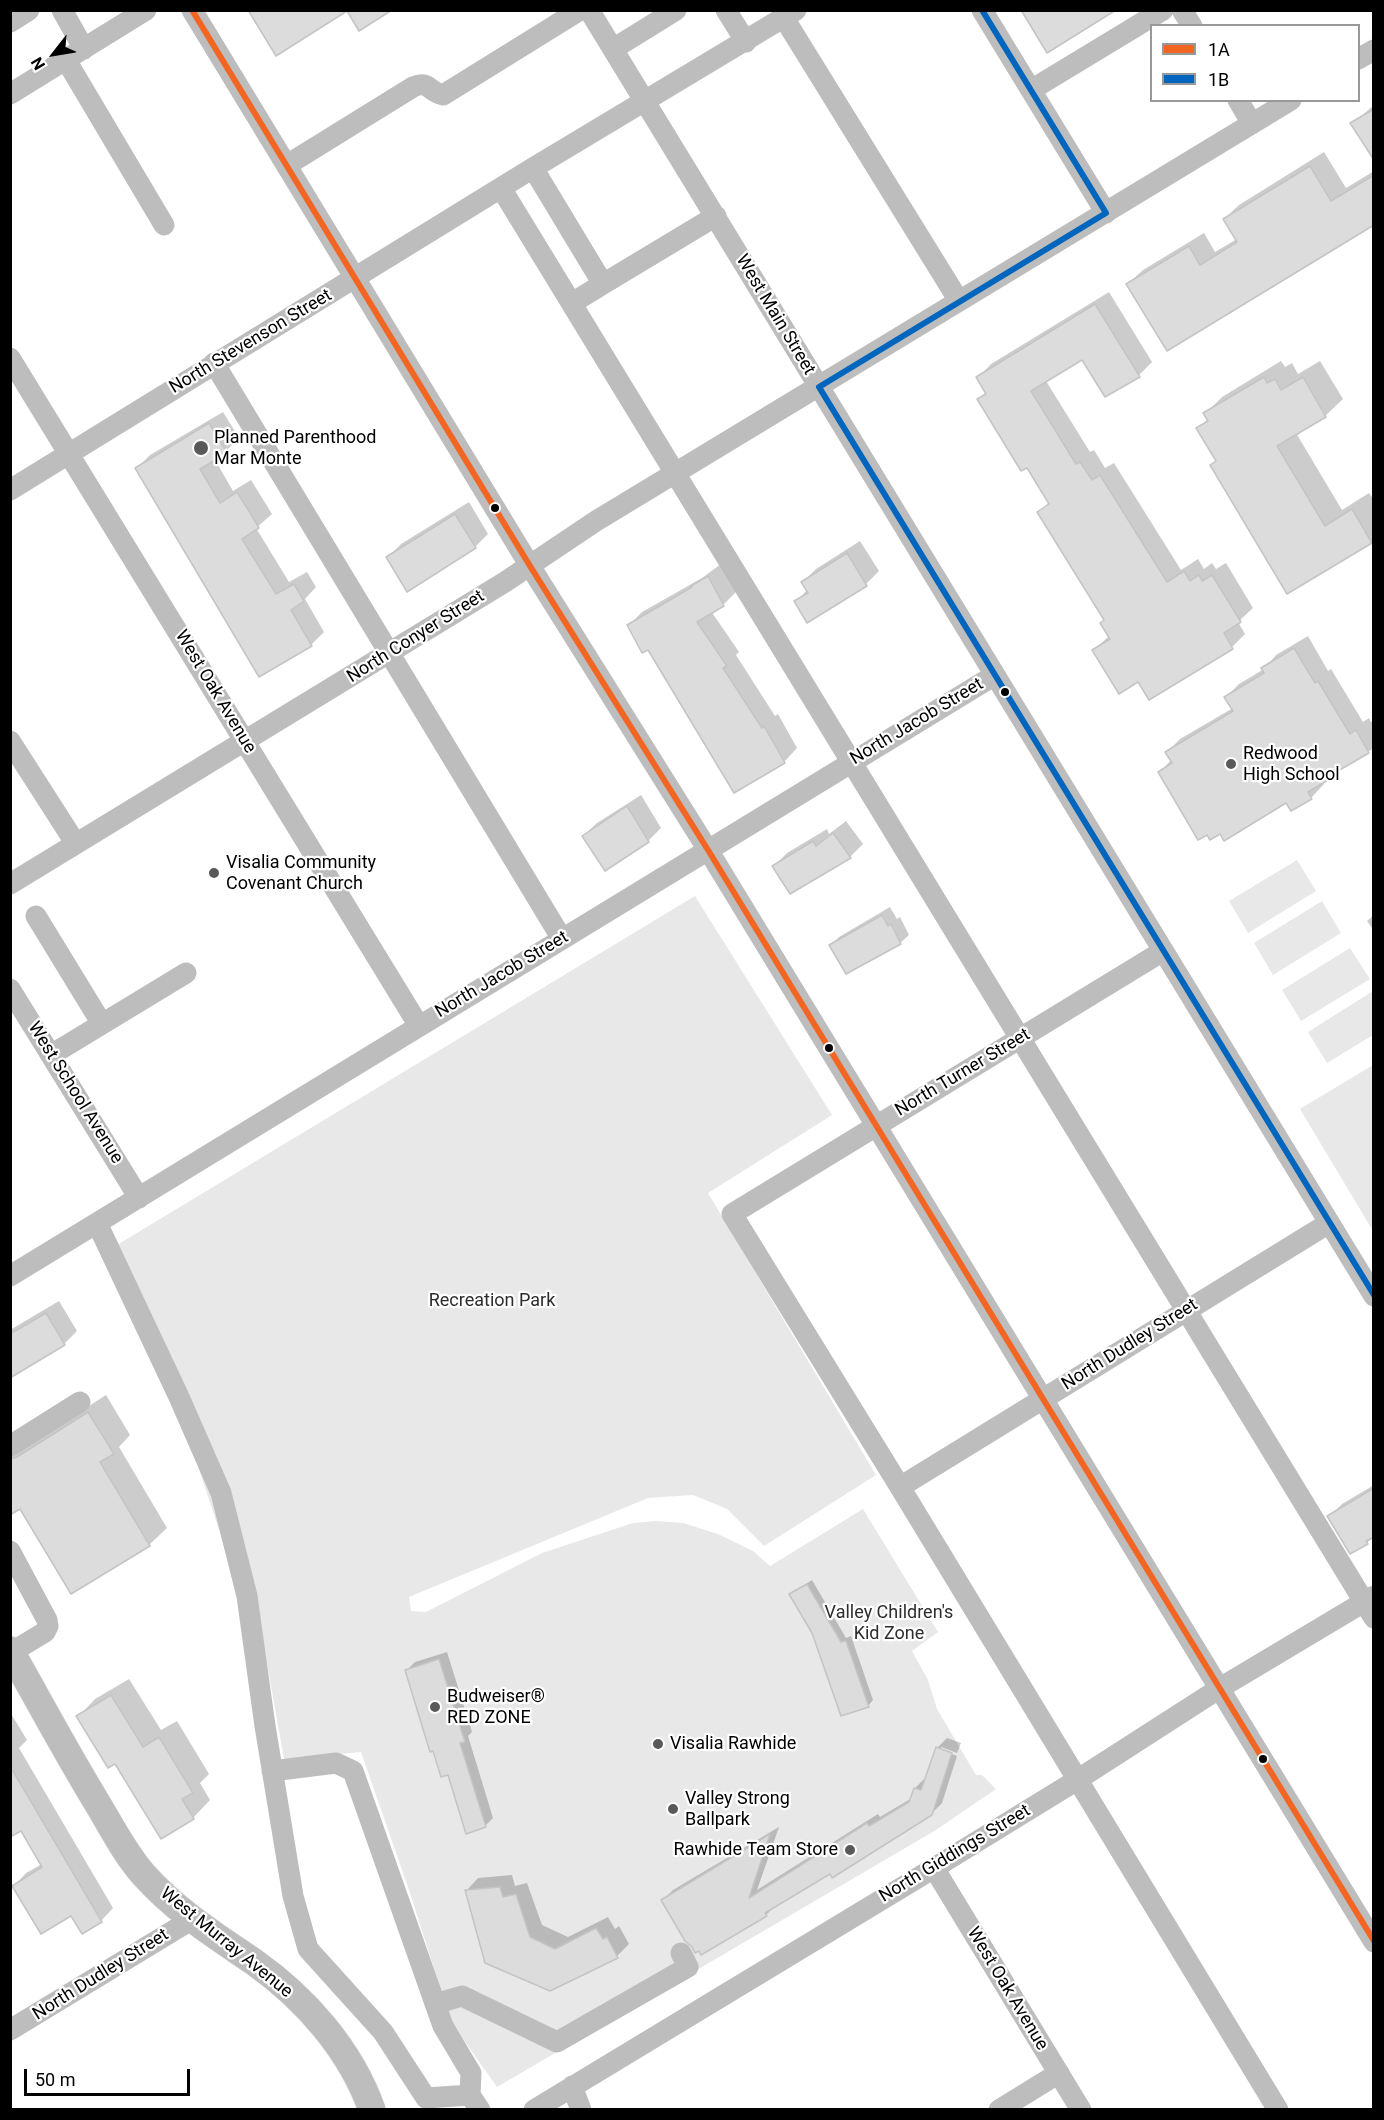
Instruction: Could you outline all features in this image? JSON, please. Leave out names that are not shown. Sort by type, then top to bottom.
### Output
[{"type":"main road","name":"West Murray Avenue","points":[[11,1651],[123,1848],[165,1897],[191,1920],[256,1963],[318,2019],[339,2046],[372,2109]]},
{"type":"street","points":[[10,22],[29,10]]},
{"type":"street","points":[[62,10],[75,54],[164,225]]},
{"type":"street","points":[[10,94],[146,10]]},
{"type":"street","points":[[192,10],[530,566],[708,850],[1374,1942]]},
{"type":"street","points":[[287,165],[413,87],[426,85],[435,92],[443,94],[580,10]]},
{"type":"street","name":"West Main Street","points":[[589,10],[1374,1296]]},
{"type":"street","points":[[613,49],[676,10]]},
{"type":"street","points":[[726,10],[746,42]]},
{"type":"street","points":[[982,10],[1106,213]]},
{"type":"street","points":[[1031,90],[1163,10]]},
{"type":"street","points":[[1182,10],[1191,24]]},
{"type":"street","points":[[790,14],[959,301]]},
{"type":"street","name":"North Stevenson Street","points":[[10,490],[533,168],[790,14]]},
{"type":"street","points":[[1360,58],[1374,50]]},
{"type":"street","points":[[1239,102],[1252,124]]},
{"type":"street","name":"North Conyer Street","points":[[10,884],[389,654],[530,566],[596,521],[1288,102]]},
{"type":"street","points":[[533,168],[603,284]]},
{"type":"street","points":[[501,188],[1186,1311],[1370,1605]]},
{"type":"street","points":[[572,303],[716,216]]},
{"type":"street","name":"West Oak Avenue","points":[[10,358],[419,1026]]},
{"type":"street","points":[[214,363],[562,939]]},
{"type":"street","name":"North Jacob Street","points":[[10,1276],[995,675]]},
{"type":"street","points":[[10,741],[76,844]]},
{"type":"street","points":[[36,916],[102,1024]]},
{"type":"street","name":"North Turner Street","points":[[900,1487],[732,1214],[1163,951]]},
{"type":"street","points":[[51,1055],[186,973]]},
{"type":"street","name":"West School Avenue","points":[[10,989],[139,1198]]},
{"type":"street","points":[[97,1223],[179,1396],[220,1493],[247,1596],[272,1771],[293,1896],[308,1949],[383,2032],[426,2098],[475,2102],[471,2073],[443,2026],[353,1771],[336,1763],[272,1771]]},
{"type":"street","name":"North Dudley Street","points":[[900,1487],[1329,1223]]},
{"type":"street","points":[[10,1446],[80,1402]]},
{"type":"street","points":[[900,1487],[1278,2109]]},
{"type":"street","points":[[10,1551],[47,1620],[48,1626],[45,1632],[11,1651]]},
{"type":"street","name":"North Giddings Street","points":[[534,2109],[934,1868],[1220,1688],[1370,1605]]},
{"type":"street","name":"West Oak Avenue","points":[[934,1868],[1081,2109]]},
{"type":"street","name":"North Dudley Street","points":[[10,2031],[191,1920]]},
{"type":"street","points":[[435,2004],[462,1996],[557,2042],[688,1966],[681,1953]]},
{"type":"street","points":[[999,2109],[1059,2073]]},
{"type":"street","points":[[572,2086],[581,2109]]},
{"type":"green space","points":[[1297,860],[1316,891],[1248,933],[1229,901]]},
{"type":"green space","points":[[695,896],[832,1115],[708,1193],[876,1475],[764,1546],[727,1509],[693,1495],[648,1498],[409,1597],[411,1611],[426,1612],[542,1553],[633,1523],[657,1521],[683,1523],[718,1534],[753,1551],[770,1566],[863,1509],[938,1632],[912,1651],[928,1680],[937,1709],[976,1775],[982,1775],[996,1789],[936,1830],[497,2087],[451,2022],[409,1890],[361,1752],[284,1759],[265,1652],[235,1578],[184,1424],[107,1251]]},
{"type":"green space","points":[[1322,901],[1341,933],[1273,975],[1254,943]]},
{"type":"green space","points":[[1350,948],[1370,979],[1301,1021],[1282,990]]},
{"type":"green space","points":[[1373,991],[1373,1035],[1327,1063],[1308,1032]]},
{"type":"green space","points":[[1373,1065],[1373,1231],[1300,1109]]},
{"type":"building","points":[[248,10],[392,10],[359,31],[347,11],[276,56]]},
{"type":"building","points":[[1021,10],[1116,10],[1047,53]]},
{"type":"building","points":[[1374,109],[1374,160],[1350,123]]},
{"type":"building","points":[[1310,166],[1331,201],[1374,175],[1374,225],[1167,351],[1126,284],[1189,246],[1200,265],[1237,242],[1223,219]]},
{"type":"building","points":[[1095,304],[1140,377],[1105,397],[1082,360],[1031,391],[1076,464],[1080,462],[1092,480],[1100,475],[1167,582],[1184,571],[1190,581],[1199,575],[1202,581],[1212,575],[1241,622],[1224,633],[1233,649],[1149,700],[1138,682],[1119,694],[1092,650],[1110,639],[1100,623],[1104,620],[1037,512],[1049,504],[1027,468],[1021,471],[977,399],[986,394],[976,377]]},
{"type":"building","points":[[1264,377],[1267,383],[1275,379],[1281,390],[1303,377],[1326,417],[1277,446],[1325,526],[1352,509],[1372,543],[1287,594],[1210,465],[1216,461],[1196,428],[1208,421],[1203,413]]},
{"type":"building","points":[[209,423],[227,453],[200,469],[220,503],[237,492],[249,511],[259,528],[242,539],[276,594],[294,584],[304,601],[291,610],[312,646],[259,677],[135,468]]},
{"type":"building","points":[[455,514],[476,548],[407,592],[386,557]]},
{"type":"building","points":[[847,553],[867,586],[807,623],[794,601],[808,593],[801,582]]},
{"type":"building","points":[[708,576],[724,606],[697,622],[727,666],[723,668],[762,728],[764,726],[785,763],[734,793],[648,650],[642,653],[627,625]]},
{"type":"building","points":[[1294,648],[1315,683],[1318,681],[1350,734],[1356,730],[1369,753],[1331,775],[1333,777],[1308,792],[1312,799],[1291,811],[1286,803],[1224,841],[1220,834],[1210,840],[1207,835],[1198,840],[1158,772],[1172,763],[1165,752],[1233,711],[1224,697],[1264,673],[1261,668]]},
{"type":"building","points":[[627,806],[649,842],[605,871],[582,836]]},
{"type":"building","points":[[833,833],[851,858],[790,894],[772,866],[813,841],[816,846]]},
{"type":"building","points":[[882,915],[888,926],[891,924],[901,944],[846,974],[829,945]]},
{"type":"building","points":[[46,1313],[65,1345],[10,1378],[10,1334]]},
{"type":"building","points":[[88,1412],[114,1454],[100,1462],[150,1546],[71,1594],[20,1509],[10,1515],[10,1459],[17,1457]]},
{"type":"building","points":[[1374,1488],[1374,1537],[1366,1541],[1368,1544],[1350,1554],[1327,1516]]},
{"type":"building","points":[[807,1584],[841,1642],[846,1641],[869,1707],[841,1716],[812,1633],[789,1594]]},
{"type":"building","name":"Budweiser® RED ZONE","points":[[439,1659],[465,1742],[460,1743],[486,1827],[466,1834],[448,1775],[441,1777],[433,1751],[430,1752],[405,1670]]},
{"type":"building","points":[[111,1695],[143,1747],[159,1737],[193,1793],[182,1799],[194,1819],[161,1839],[115,1764],[108,1768],[76,1716]]},
{"type":"building","points":[[936,1747],[952,1753],[932,1815],[832,1878],[830,1874],[765,1913],[767,1916],[701,1955],[699,1951],[695,1953],[685,1941],[661,1900],[770,1834],[749,1898],[867,1823],[869,1826],[909,1802],[914,1788],[921,1790]]},
{"type":"building","points":[[10,1766],[102,1922],[82,1934],[71,1916],[41,1934],[12,1886],[42,1867],[21,1831],[10,1837]]},
{"type":"building","points":[[500,1887],[503,1897],[516,1894],[530,1937],[555,1949],[596,1928],[603,1939],[607,1937],[618,1958],[550,1991],[485,1963],[465,1890]]},
{"type":"transit line","name":"1A","points":[[192,10],[530,566],[708,850],[1374,1941]]},
{"type":"transit line","name":"1B","points":[[982,10],[1106,213],[819,387],[1374,1295]]},
{"type":"place","name":"Planned Parenthood Mar Monte","points":[[201,448]]},
{"type":"place","name":"Redwood High School","points":[[1231,764]]},
{"type":"place","name":"Visalia Community Covenant Church","points":[[214,873]]},
{"type":"place","name":"Budweiser® RED ZONE","points":[[435,1707]]},
{"type":"place","name":"Visalia Rawhide","points":[[658,1744]]},
{"type":"place","name":"Valley Strong Ballpark","points":[[673,1809]]},
{"type":"place","name":"Rawhide Team Store","points":[[850,1850]]},
{"type":"park label","name":"Recreation Park","points":[[492,1301]]},
{"type":"park label","name":"Valley Children's Kid Zone","points":[[889,1623]]}]
